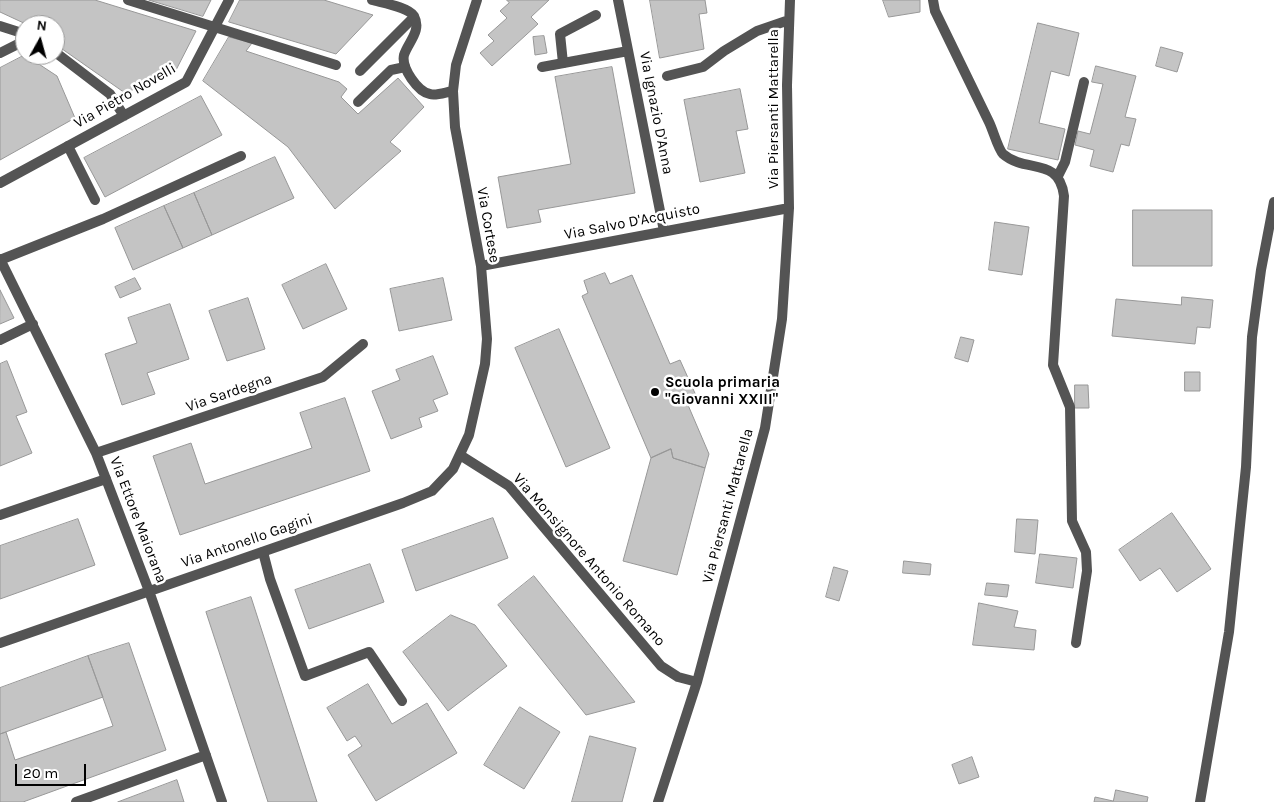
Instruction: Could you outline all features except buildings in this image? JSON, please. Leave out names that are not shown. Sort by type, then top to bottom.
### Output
[{"type":"street","points":[[128,0],[336,65]]},
{"type":"street","name":"Via Pietro Novelli","points":[[0,183],[186,82],[228,0]]},
{"type":"street","points":[[372,0],[408,10],[414,17],[417,30],[404,56],[405,66],[416,86],[430,94],[453,92]]},
{"type":"street","name":"Via Cortese","points":[[460,455],[469,436],[485,364],[487,338],[481,266],[455,126],[453,92],[456,65],[477,0]]},
{"type":"street","name":"Via Ignazio D'Anna","points":[[618,0],[664,232]]},
{"type":"street","name":"Via Piersanti Mattarella","points":[[658,802],[697,682],[765,428],[782,319],[789,208],[787,85],[790,0]]},
{"type":"street","points":[[933,0],[935,11],[976,93],[1002,153],[1014,160],[1052,172],[1058,176],[1063,184],[1064,196],[1053,365],[1070,407],[1072,521],[1086,552],[1087,571],[1076,644]]},
{"type":"street","points":[[563,63],[560,34],[596,15]]},
{"type":"street","points":[[360,71],[414,17]]},
{"type":"street","points":[[667,76],[703,68],[724,51],[757,31],[789,20]]},
{"type":"street","points":[[0,26],[15,32]]},
{"type":"street","points":[[0,53],[15,46]]},
{"type":"street","points":[[542,67],[628,51]]},
{"type":"street","points":[[65,60],[110,94],[124,116]]},
{"type":"street","points":[[358,102],[391,70],[405,66]]},
{"type":"street","points":[[1058,176],[1065,162],[1084,82]]},
{"type":"street","points":[[68,146],[95,200]]},
{"type":"street","points":[[0,259],[103,218],[241,156]]},
{"type":"street","points":[[1200,802],[1229,632],[1246,468],[1252,337],[1261,270],[1274,202]]},
{"type":"street","name":"Via Salvo D'Acquisto","points":[[481,266],[789,208]]},
{"type":"street","name":"Via Ettore Maiorana","points":[[0,259],[96,454],[149,591],[222,802]]},
{"type":"street","points":[[0,340],[33,324]]},
{"type":"street","name":"Via Sardegna","points":[[96,454],[323,377],[363,344]]},
{"type":"street","name":"Via Monsignore Antonio Romano","points":[[460,455],[508,486],[661,666],[678,677],[697,682]]},
{"type":"street","name":"Via Antonello Gagini","points":[[0,643],[403,503],[432,491],[453,469],[460,455]]},
{"type":"street","points":[[0,515],[106,479]]},
{"type":"street","points":[[263,552],[270,579],[305,676],[369,652],[402,701]]},
{"type":"street","points":[[76,802],[206,756]]},
{"type":"place","name":"Scuola primaria \"Giovanni XXIII\"","points":[[655,392]]}]
